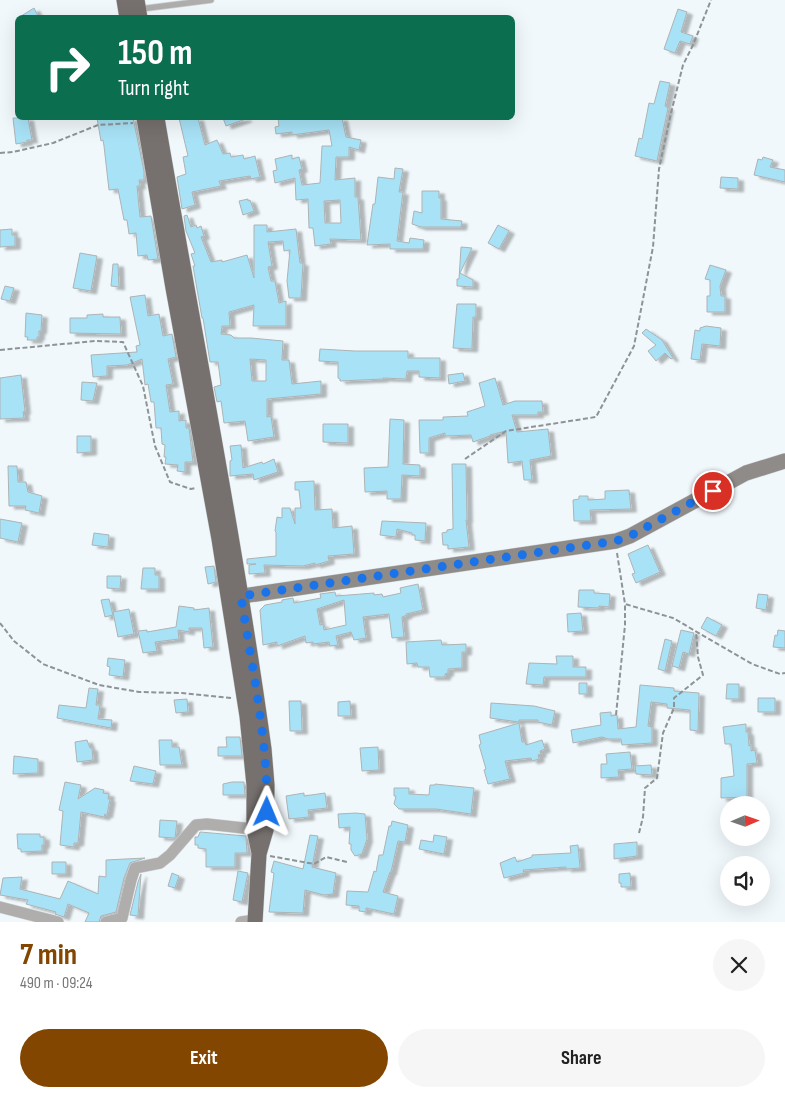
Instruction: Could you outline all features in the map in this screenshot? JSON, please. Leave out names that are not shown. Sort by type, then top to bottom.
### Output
[{"type":"main road","points":[[149,120],[209,486],[234,597],[260,829]]},
{"type":"main road","points":[[149,120],[234,597],[264,749],[267,785],[250,921]]},
{"type":"street","points":[[234,597],[616,541],[630,536],[746,473],[785,461]]},
{"type":"street","points":[[106,922],[125,920],[130,880],[135,868],[160,863],[170,855],[196,825],[207,824],[260,829]]},
{"type":"street","points":[[0,907],[58,922]]},
{"type":"lane","points":[[132,9],[212,0]]},
{"type":"path","points":[[465,459],[506,431],[596,417],[634,346],[653,248],[659,169],[671,113],[683,65],[694,45],[711,0]]},
{"type":"path","points":[[0,153],[53,143],[98,126],[142,120]]},
{"type":"path","points":[[0,350],[95,341],[123,342],[143,386],[155,446],[170,482],[191,489],[209,486]]},
{"type":"path","points":[[616,541],[626,625],[616,715]]},
{"type":"path","points":[[625,604],[672,618],[752,664],[780,674],[785,673]]},
{"type":"path","points":[[0,623],[14,641],[43,664],[99,685],[138,692],[182,693],[244,699]]},
{"type":"path","points":[[639,833],[643,817],[645,788],[656,778],[663,733],[674,708],[674,698],[703,675],[698,657],[696,631]]},
{"type":"path","points":[[259,854],[314,864],[326,857],[347,862]]},
{"type":"building","points":[[34,8],[38,15],[23,15]]},
{"type":"building","points":[[678,9],[687,12],[681,32],[693,36],[690,44],[680,41],[675,53],[664,49]]},
{"type":"building","points":[[660,81],[670,83],[665,106],[668,108],[657,161],[635,156],[639,138],[642,139],[649,103],[654,104]]},
{"type":"building","points":[[13,118],[15,120],[28,120],[32,140],[16,144]]},
{"type":"building","points":[[97,120],[133,120],[144,171],[144,180],[139,180],[140,186],[137,186],[140,217],[151,216],[158,259],[148,260],[147,255],[138,256],[136,233],[129,234],[127,220],[124,220],[118,189],[109,190],[103,140],[101,141]]},
{"type":"building","points":[[179,120],[199,120],[205,145],[217,140],[223,154],[230,153],[231,157],[243,155],[244,159],[255,156],[260,177],[251,179],[250,176],[219,181],[221,186],[192,192],[195,205],[182,209],[177,177],[186,174],[183,157],[188,156]]},
{"type":"building","points":[[224,120],[243,120],[226,126]]},
{"type":"building","points":[[278,120],[342,120],[346,137],[361,140],[359,150],[349,147],[349,157],[336,157],[335,180],[355,178],[355,197],[358,197],[361,240],[330,239],[331,244],[315,246],[313,228],[309,228],[308,199],[296,200],[295,178],[275,183],[273,171],[277,170],[275,159],[292,155],[292,159],[299,157],[302,169],[299,170],[302,185],[320,183],[322,146],[332,146],[329,130],[292,135],[292,132],[276,134],[275,127],[279,126]],"holes":[[[340,200],[341,223],[325,223],[324,201]]]},
{"type":"building","points":[[763,157],[773,160],[770,167],[785,170],[785,182],[754,175],[758,159],[762,160]]},
{"type":"building","points":[[395,168],[403,169],[399,192],[403,192],[397,241],[409,243],[410,238],[424,240],[423,249],[390,249],[390,244],[367,245],[378,177],[394,179]]},
{"type":"building","points":[[721,177],[738,178],[738,189],[720,188]]},
{"type":"building","points":[[422,191],[439,191],[441,219],[462,221],[461,227],[421,227],[412,224],[414,211],[422,213]]},
{"type":"building","points":[[248,199],[254,211],[243,215],[239,201]]},
{"type":"building","points":[[187,215],[191,227],[196,225],[197,228],[201,226],[204,236],[201,237],[211,262],[222,260],[222,262],[247,255],[254,278],[254,225],[267,225],[267,232],[296,229],[300,263],[303,263],[301,298],[289,298],[287,281],[290,250],[284,251],[283,241],[268,242],[272,266],[268,267],[271,281],[275,281],[279,303],[286,301],[286,326],[253,326],[254,305],[229,312],[230,326],[222,326],[221,334],[231,335],[234,338],[283,341],[282,360],[289,360],[292,384],[321,381],[321,394],[267,399],[267,417],[271,416],[274,437],[248,441],[245,421],[224,423],[221,401],[217,402],[214,387],[221,385],[218,362],[210,362],[193,266],[195,266],[191,254],[195,253],[186,231],[184,216]],"holes":[[[250,359],[266,360],[266,381],[252,381]]]},
{"type":"building","points":[[498,225],[509,231],[499,249],[488,243]]},
{"type":"building","points":[[12,229],[12,235],[15,235],[15,246],[0,247],[0,230]]},
{"type":"building","points":[[461,247],[472,248],[460,273],[473,280],[473,287],[457,286]]},
{"type":"building","points":[[80,253],[97,256],[91,291],[73,288]]},
{"type":"building","points":[[113,264],[118,264],[119,287],[111,286]]},
{"type":"building","points":[[710,265],[726,270],[720,286],[721,296],[725,296],[725,312],[707,312],[710,280],[705,279]]},
{"type":"building","points":[[5,286],[14,288],[10,301],[1,299]]},
{"type":"building","points":[[145,295],[148,316],[159,314],[163,336],[172,334],[176,357],[168,359],[173,384],[166,385],[170,412],[179,411],[179,421],[186,420],[186,428],[189,428],[193,462],[185,462],[185,472],[177,471],[178,465],[165,464],[165,445],[162,444],[161,428],[156,428],[154,402],[151,402],[148,384],[145,385],[142,359],[127,365],[107,366],[107,376],[93,377],[91,355],[137,352],[136,346],[140,345],[130,297]]},
{"type":"building","points":[[457,304],[476,304],[476,317],[473,317],[472,349],[453,348]]},
{"type":"building","points":[[26,313],[42,315],[41,331],[39,331],[37,340],[27,340],[28,337],[25,337]]},
{"type":"building","points":[[103,314],[103,317],[120,317],[121,334],[70,333],[70,318],[87,318],[87,315]]},
{"type":"building","points":[[706,326],[721,328],[720,346],[702,344],[700,360],[691,359],[695,330],[700,331],[700,328]]},
{"type":"building","points":[[646,329],[662,340],[673,358],[671,359],[665,353],[656,361],[648,351],[656,345],[642,333]]},
{"type":"building","points":[[320,349],[408,351],[408,358],[440,358],[440,378],[419,377],[419,371],[407,371],[406,379],[383,378],[340,381],[338,378],[338,362],[319,361]]},
{"type":"building","points":[[463,373],[465,381],[449,384],[448,375]]},
{"type":"building","points":[[21,375],[24,418],[0,419],[0,378]]},
{"type":"building","points":[[495,378],[503,405],[515,401],[542,401],[543,412],[538,412],[538,415],[512,415],[517,432],[548,429],[551,456],[530,460],[532,480],[524,480],[522,461],[508,463],[506,431],[473,442],[471,435],[445,436],[445,433],[429,438],[429,453],[420,453],[419,420],[443,420],[443,417],[468,416],[467,412],[485,406],[479,383]]},
{"type":"building","points":[[82,382],[97,383],[93,401],[81,400]]},
{"type":"building","points":[[390,419],[404,420],[403,464],[420,465],[420,476],[402,475],[401,499],[387,499],[387,491],[365,492],[364,468],[388,467]]},
{"type":"building","points":[[323,424],[348,424],[348,443],[323,442]]},
{"type":"building","points":[[77,436],[91,436],[91,452],[77,453]]},
{"type":"building","points":[[241,445],[243,468],[262,462],[263,464],[274,459],[278,472],[254,480],[253,474],[230,476],[230,461],[232,460],[230,446]]},
{"type":"building","points":[[452,464],[466,464],[466,520],[469,547],[448,549],[448,545],[443,545],[442,533],[453,529]]},
{"type":"building","points":[[8,466],[17,466],[18,482],[26,482],[28,492],[42,496],[39,513],[25,510],[26,506],[9,506]]},
{"type":"building","points":[[314,481],[315,510],[332,509],[333,528],[352,526],[354,554],[328,556],[329,561],[315,565],[315,563],[303,566],[264,565],[265,573],[249,574],[249,565],[256,564],[247,564],[247,559],[276,556],[275,531],[277,517],[282,518],[282,508],[290,508],[295,524],[295,508],[301,508],[299,490],[295,490],[295,482]]},
{"type":"building","points":[[629,490],[631,509],[590,510],[591,521],[574,521],[573,500],[579,499],[579,496],[588,496],[588,500],[605,499],[605,491]]},
{"type":"building","points":[[0,519],[22,523],[18,542],[0,538]]},
{"type":"building","points":[[382,521],[426,523],[425,541],[415,540],[415,535],[412,535],[412,533],[397,529],[396,537],[380,535]]},
{"type":"building","points":[[94,533],[109,535],[108,547],[92,545]]},
{"type":"building","points":[[648,545],[660,572],[636,583],[632,574],[635,573],[628,554]]},
{"type":"building","points":[[214,566],[216,582],[208,584],[205,567]]},
{"type":"building","points":[[143,568],[155,568],[155,575],[159,575],[159,589],[141,589]]},
{"type":"building","points":[[107,576],[121,576],[120,589],[107,588]]},
{"type":"building","points":[[418,584],[423,610],[406,614],[402,617],[404,637],[392,638],[389,614],[363,617],[366,638],[354,640],[351,632],[336,636],[338,645],[330,646],[329,642],[306,643],[305,636],[277,646],[277,642],[263,645],[260,610],[265,605],[293,598],[294,603],[321,598],[320,594],[335,592],[336,596],[374,593],[374,595],[382,594],[383,597],[401,593],[400,588]],"holes":[[[344,600],[346,625],[324,630],[323,624],[320,625],[317,609]]]},
{"type":"building","points":[[579,590],[594,590],[594,593],[610,594],[609,607],[578,607]]},
{"type":"building","points":[[758,594],[768,595],[766,610],[756,608]]},
{"type":"building","points":[[109,599],[113,615],[105,617],[101,600]]},
{"type":"building","points":[[179,606],[194,608],[194,610],[209,608],[213,647],[204,648],[202,628],[189,628],[189,632],[178,630],[179,639],[155,642],[157,651],[143,653],[138,631],[147,630],[147,632],[176,627]]},
{"type":"building","points":[[129,609],[134,634],[118,637],[113,612]]},
{"type":"building","points":[[581,613],[583,631],[568,632],[567,614]]},
{"type":"building","points":[[707,617],[722,625],[716,636],[701,628]]},
{"type":"building","points":[[681,630],[694,633],[689,654],[683,652],[679,668],[672,666]]},
{"type":"building","points":[[778,630],[785,631],[785,648],[773,647]]},
{"type":"building","points":[[665,639],[672,641],[665,671],[658,669]]},
{"type":"building","points":[[441,640],[442,645],[466,644],[466,652],[462,652],[462,668],[448,669],[445,677],[430,677],[429,667],[418,667],[417,663],[407,664],[406,642]]},
{"type":"building","points":[[556,656],[573,656],[573,667],[586,667],[586,677],[544,677],[543,685],[526,684],[529,663],[557,664]]},
{"type":"building","points":[[108,658],[125,660],[123,677],[109,675]]},
{"type":"building","points":[[579,683],[587,683],[587,694],[579,694]]},
{"type":"building","points":[[727,684],[739,684],[739,699],[726,699]]},
{"type":"building","points":[[640,685],[674,688],[674,691],[699,693],[698,731],[690,730],[690,710],[667,708],[667,704],[651,702],[648,726],[652,727],[652,743],[622,745],[621,739],[602,737],[573,743],[571,730],[601,725],[600,713],[611,712],[611,716],[617,715],[618,729],[636,727]]},
{"type":"building","points":[[89,688],[98,689],[96,705],[100,705],[98,719],[112,720],[111,728],[57,718],[59,705],[86,708]]},
{"type":"building","points":[[758,698],[775,698],[775,712],[758,712]]},
{"type":"building","points":[[187,699],[188,712],[176,713],[174,700]]},
{"type":"building","points":[[289,701],[301,701],[302,731],[290,731]]},
{"type":"building","points":[[350,701],[351,716],[338,716],[338,702]]},
{"type":"building","points":[[491,703],[534,706],[555,711],[552,725],[538,722],[538,720],[519,720],[519,722],[490,718]]},
{"type":"building","points":[[519,723],[522,742],[525,742],[526,745],[542,740],[545,749],[540,751],[539,759],[532,761],[531,758],[505,761],[510,779],[488,784],[479,745],[481,744],[479,735]]},
{"type":"building","points":[[746,724],[749,746],[751,745],[751,751],[755,750],[757,763],[747,764],[747,796],[721,796],[721,778],[734,776],[731,744],[725,744],[723,727]]},
{"type":"building","points":[[226,737],[240,737],[242,756],[218,756],[218,747],[227,747]]},
{"type":"building","points":[[87,740],[90,748],[92,748],[93,760],[77,762],[75,742]]},
{"type":"building","points":[[159,740],[172,740],[172,747],[179,747],[182,765],[160,765]]},
{"type":"building","points":[[378,747],[379,770],[362,771],[360,748]]},
{"type":"building","points":[[630,752],[632,769],[618,770],[619,777],[601,778],[601,764],[607,764],[606,754]]},
{"type":"building","points":[[14,756],[38,759],[38,773],[13,774]]},
{"type":"building","points":[[651,765],[652,775],[636,774],[635,766]]},
{"type":"building","points":[[134,766],[156,771],[153,784],[130,781]]},
{"type":"building","points":[[65,782],[81,785],[78,799],[95,788],[104,790],[103,793],[109,794],[108,799],[110,799],[107,815],[105,814],[104,817],[81,812],[78,843],[74,843],[74,847],[60,845],[63,811],[59,810]]},
{"type":"building","points":[[244,782],[245,795],[223,795],[223,784]]},
{"type":"building","points":[[430,785],[474,788],[471,814],[436,809],[399,809],[394,804],[396,796],[394,796],[394,788],[409,788],[409,794],[429,795]]},
{"type":"building","points":[[304,793],[304,796],[325,793],[327,808],[308,810],[309,817],[289,819],[286,796]]},
{"type":"building","points":[[338,814],[365,814],[367,839],[362,854],[355,856],[351,850],[351,844],[349,844],[350,827],[339,828]]},
{"type":"building","points":[[160,820],[177,821],[175,838],[159,837]]},
{"type":"building","points":[[392,821],[408,825],[405,842],[398,841],[391,872],[383,892],[398,896],[394,914],[366,908],[366,912],[359,911],[359,906],[346,905],[347,891],[368,892],[374,871],[376,872],[379,855],[383,855],[389,826],[391,826]]},
{"type":"building","points":[[200,832],[246,836],[247,853],[235,853],[235,867],[206,867],[206,849],[198,848],[198,845],[195,845],[195,837],[198,837]]},
{"type":"building","points":[[17,834],[40,834],[40,837],[44,837],[42,851],[21,852],[21,849],[18,849]]},
{"type":"building","points":[[310,835],[318,836],[312,867],[336,873],[333,894],[324,895],[305,890],[303,913],[269,912],[274,873],[271,872],[274,861],[303,869]]},
{"type":"building","points":[[434,835],[447,837],[444,854],[419,849],[421,840],[433,842]]},
{"type":"building","points":[[637,842],[637,856],[614,859],[614,844]]},
{"type":"building","points":[[578,845],[580,868],[523,870],[524,873],[504,878],[500,863],[515,857],[517,862],[532,857],[532,855],[571,853],[570,846]]},
{"type":"building","points":[[145,858],[130,863],[124,878],[116,912],[101,916],[99,922],[85,922],[89,913],[68,904],[64,917],[55,914],[56,912],[26,904],[28,900],[0,895],[3,878],[22,877],[20,889],[60,899],[68,881],[98,894],[99,876],[106,877],[106,860]]},
{"type":"building","points":[[52,862],[66,862],[66,874],[52,874]]},
{"type":"building","points":[[238,871],[248,873],[242,902],[233,900]]},
{"type":"building","points":[[172,873],[179,876],[175,888],[168,886]]},
{"type":"building","points":[[630,873],[631,887],[621,887],[619,874]]},
{"type":"building","points":[[141,874],[138,916],[130,915],[138,882]]},
{"type":"route","points":[[267,812],[267,785],[260,714],[241,596],[616,541],[630,536],[713,491]]}]
